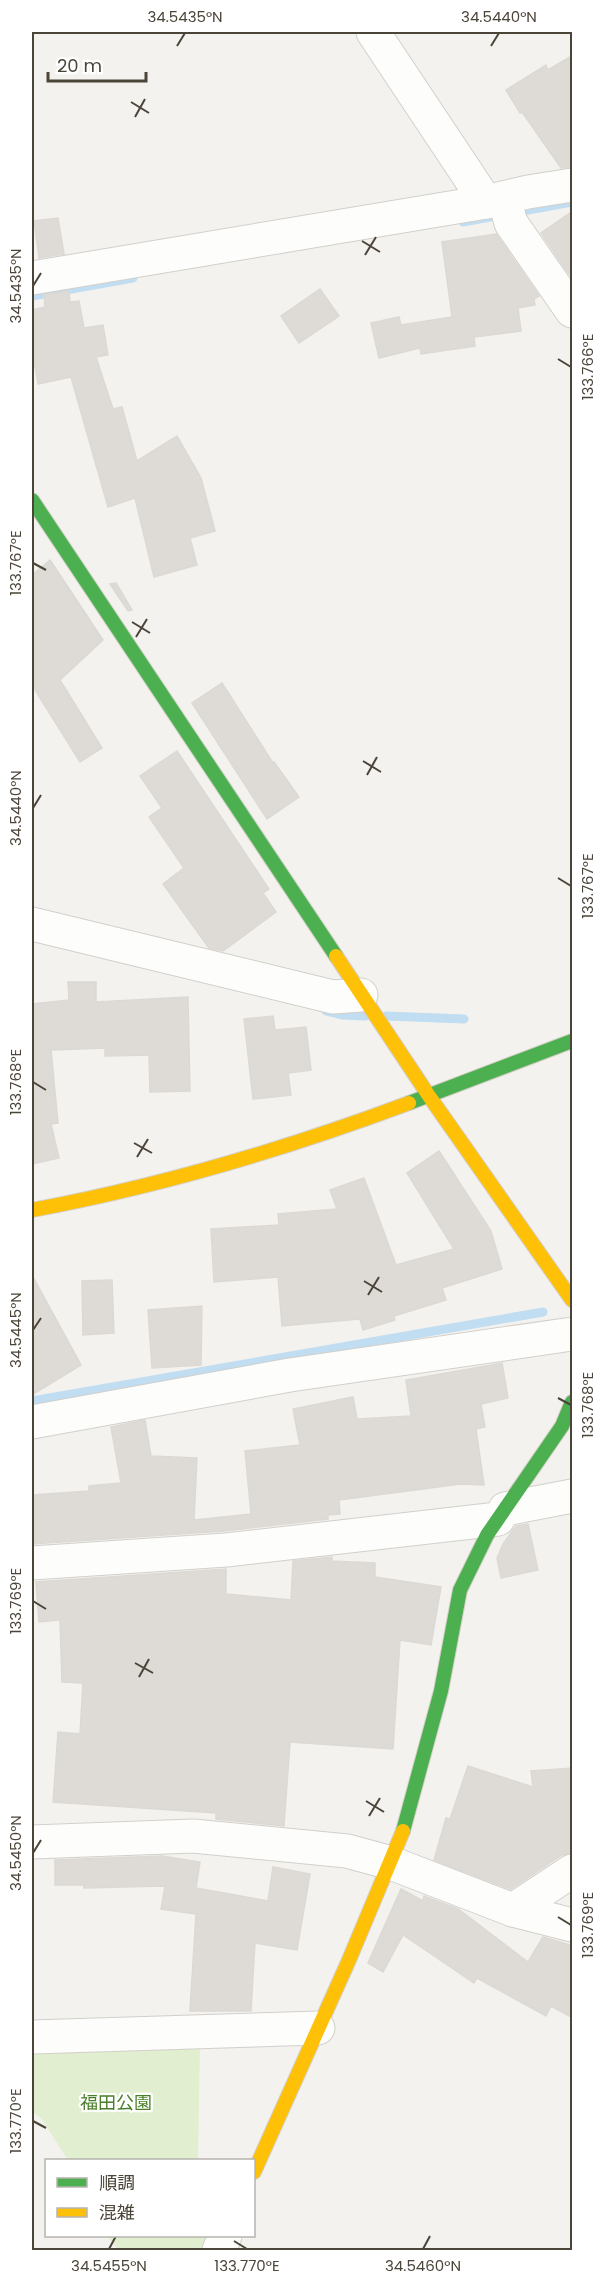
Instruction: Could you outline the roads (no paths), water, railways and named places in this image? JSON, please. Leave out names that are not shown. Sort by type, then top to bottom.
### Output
[{"type":"street","points":[[373,32],[502,208],[573,311]]},
{"type":"street","points":[[32,278],[502,208],[528,192],[573,184]]},
{"type":"street","points":[[32,500],[364,1000],[573,1300]]},
{"type":"street","points":[[32,924],[333,997],[364,1000]]},
{"type":"street","points":[[32,1210],[86,1201],[267,1154],[573,1041]]},
{"type":"street","points":[[32,1422],[290,1375],[573,1334]]},
{"type":"street","points":[[255,2170],[391,1863],[407,1820],[441,1691],[460,1590],[487,1535],[562,1426],[573,1402]]},
{"type":"street","points":[[32,1563],[226,1550],[502,1514],[573,1496]]},
{"type":"street","points":[[32,1842],[193,1836],[347,1851],[391,1863],[513,1910],[573,1925]]},
{"type":"street","points":[[513,1910],[573,1871]]},
{"type":"street","points":[[32,2037],[318,2028]]},
{"type":"waterway","points":[[463,222],[572,202]]},
{"type":"waterway","points":[[32,296],[133,278]]},
{"type":"waterway","points":[[326,1011],[342,1015],[366,1016]]},
{"type":"waterway","points":[[386,1016],[464,1019]]},
{"type":"waterway","points":[[32,1401],[543,1312]]},
{"type":"park label","name":"福田公園","points":[[116,2102]]}]
